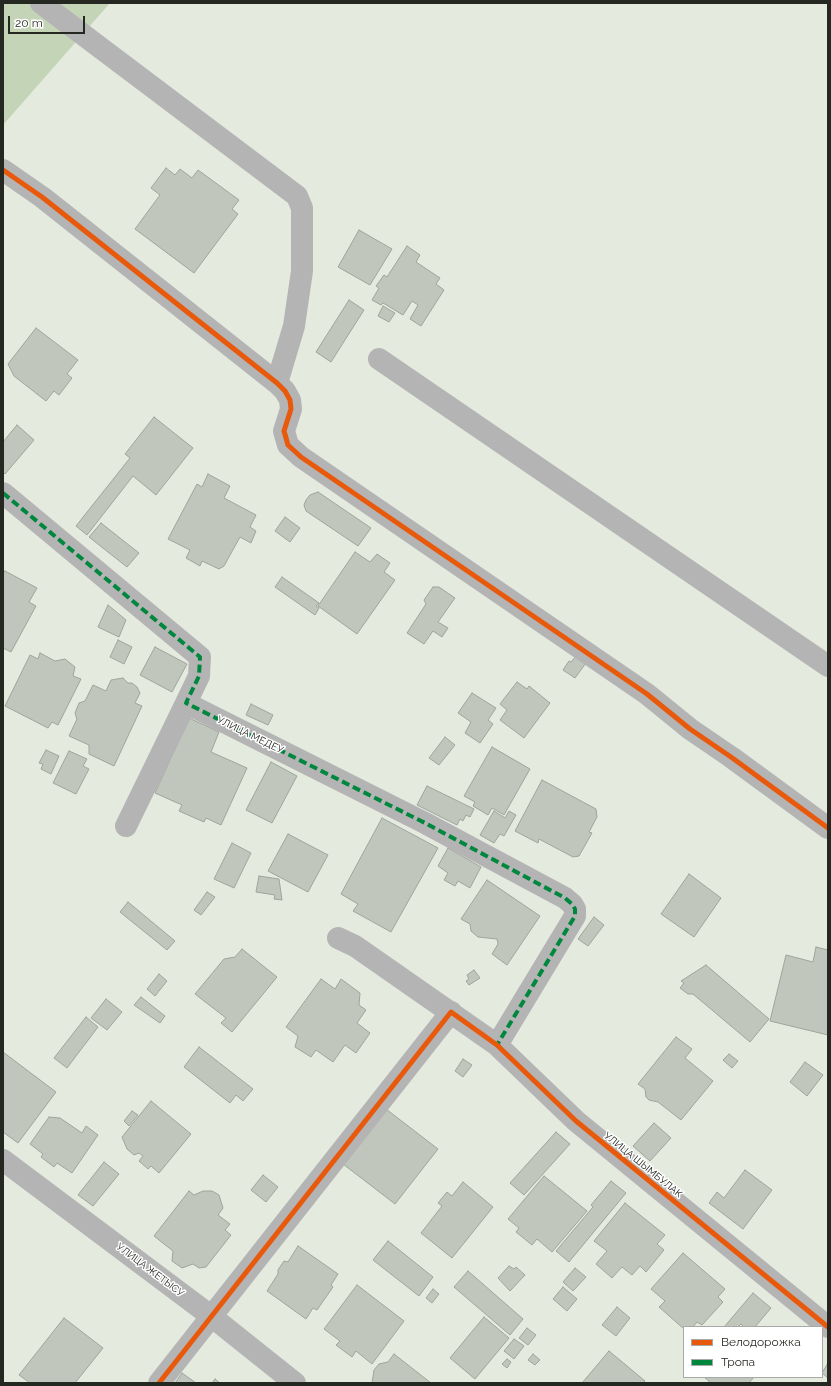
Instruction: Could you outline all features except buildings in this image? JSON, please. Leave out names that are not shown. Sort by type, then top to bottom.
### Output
[{"type":"street","points":[[41,3],[297,196],[302,208],[302,272],[294,326],[277,383]]},
{"type":"street","points":[[3,170],[42,197],[277,383],[285,391],[290,400],[291,409],[284,431],[288,445],[302,457],[628,680],[690,729],[826,821]]},
{"type":"street","points":[[379,359],[828,666]]},
{"type":"street","points":[[3,493],[200,658],[199,676],[126,826]]},
{"type":"street","name":"УЛИЦА МЕДЕУ","points":[[186,703],[418,820],[565,898],[575,908],[575,916],[497,1045]]},
{"type":"street","name":"УЛИЦА ШЫМБУЛАК","points":[[338,938],[355,946],[497,1045],[576,1121],[828,1327]]},
{"type":"street","points":[[159,1383],[450,1012]]},
{"type":"street","name":"УЛИЦА ЖЕТЫСУ","points":[[3,1160],[211,1316],[295,1383]]},
{"type":"green space","points":[[3,3],[110,3],[3,125]]},
{"type":"marked path","points":[[3,493],[200,657],[199,676],[186,703],[425,823],[565,898],[572,904],[575,909],[575,916],[497,1045],[500,1047]]},
{"type":"cycle path","points":[[3,170],[42,197],[277,383],[285,391],[290,400],[291,409],[284,431],[288,445],[301,457],[647,694],[690,729],[828,828]]},
{"type":"cycle path","points":[[159,1383],[451,1012],[497,1045],[576,1121],[828,1327]]}]
